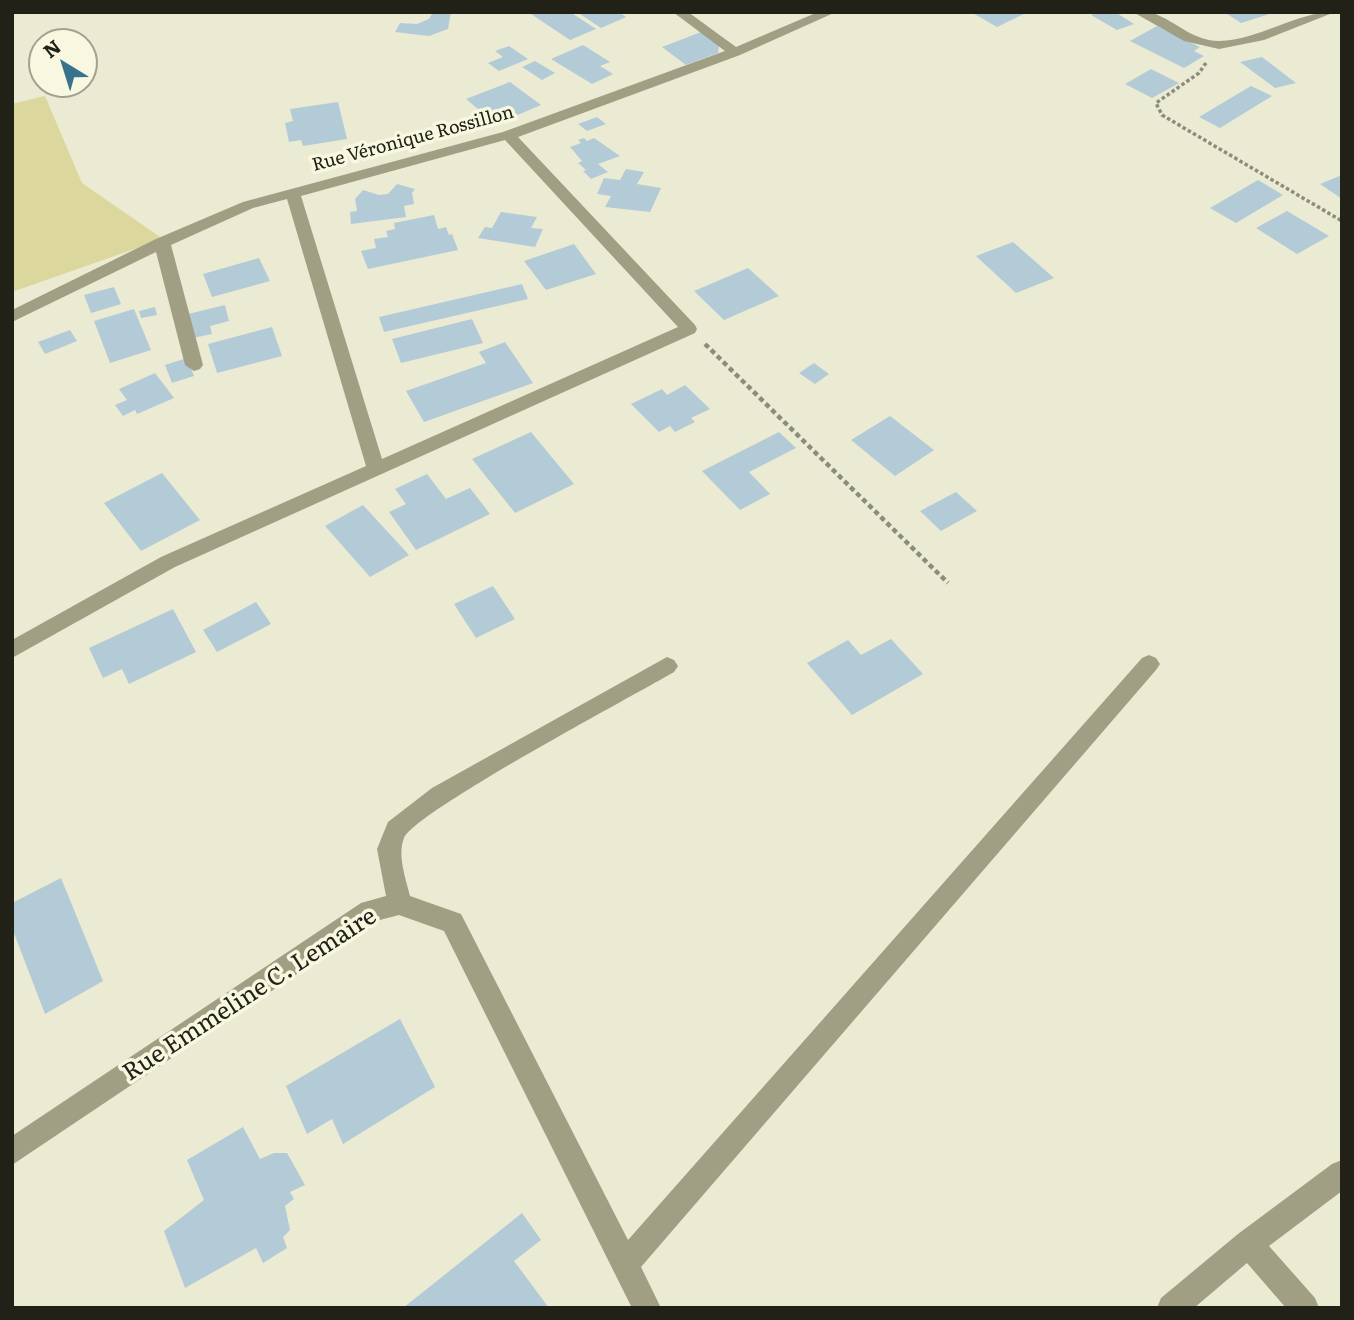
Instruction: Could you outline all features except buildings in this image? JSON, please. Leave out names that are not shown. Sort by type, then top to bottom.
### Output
[{"type":"street","points":[[679,12],[736,52]]},
{"type":"street","name":"Rue Véronique Rossillon","points":[[12,317],[162,243],[248,205],[508,135],[736,52],[830,12]]},
{"type":"street","points":[[1139,12],[1176,33],[1219,45],[1256,37],[1329,12]]},
{"type":"street","points":[[12,650],[169,562],[689,329],[508,135]]},
{"type":"street","points":[[292,192],[376,469]]},
{"type":"street","points":[[162,243],[194,365]]},
{"type":"street","points":[[626,1263],[1149,664]]},
{"type":"street","points":[[399,904],[389,849],[396,829],[440,796],[667,666]]},
{"type":"street","name":"Rue Emmeline C. Lemaire","points":[[12,1152],[370,911],[399,904],[452,922],[647,1308]]},
{"type":"street","points":[[1171,1308],[1248,1244],[1342,1174]]},
{"type":"street","points":[[1248,1244],[1305,1308]]},
{"type":"path","points":[[1219,45],[1199,73],[1156,103],[1162,115],[1342,221]]},
{"type":"path","points":[[689,329],[948,583]]},
{"type":"shaded area","points":[[46,98],[82,183],[163,239],[12,292],[12,104]]}]
